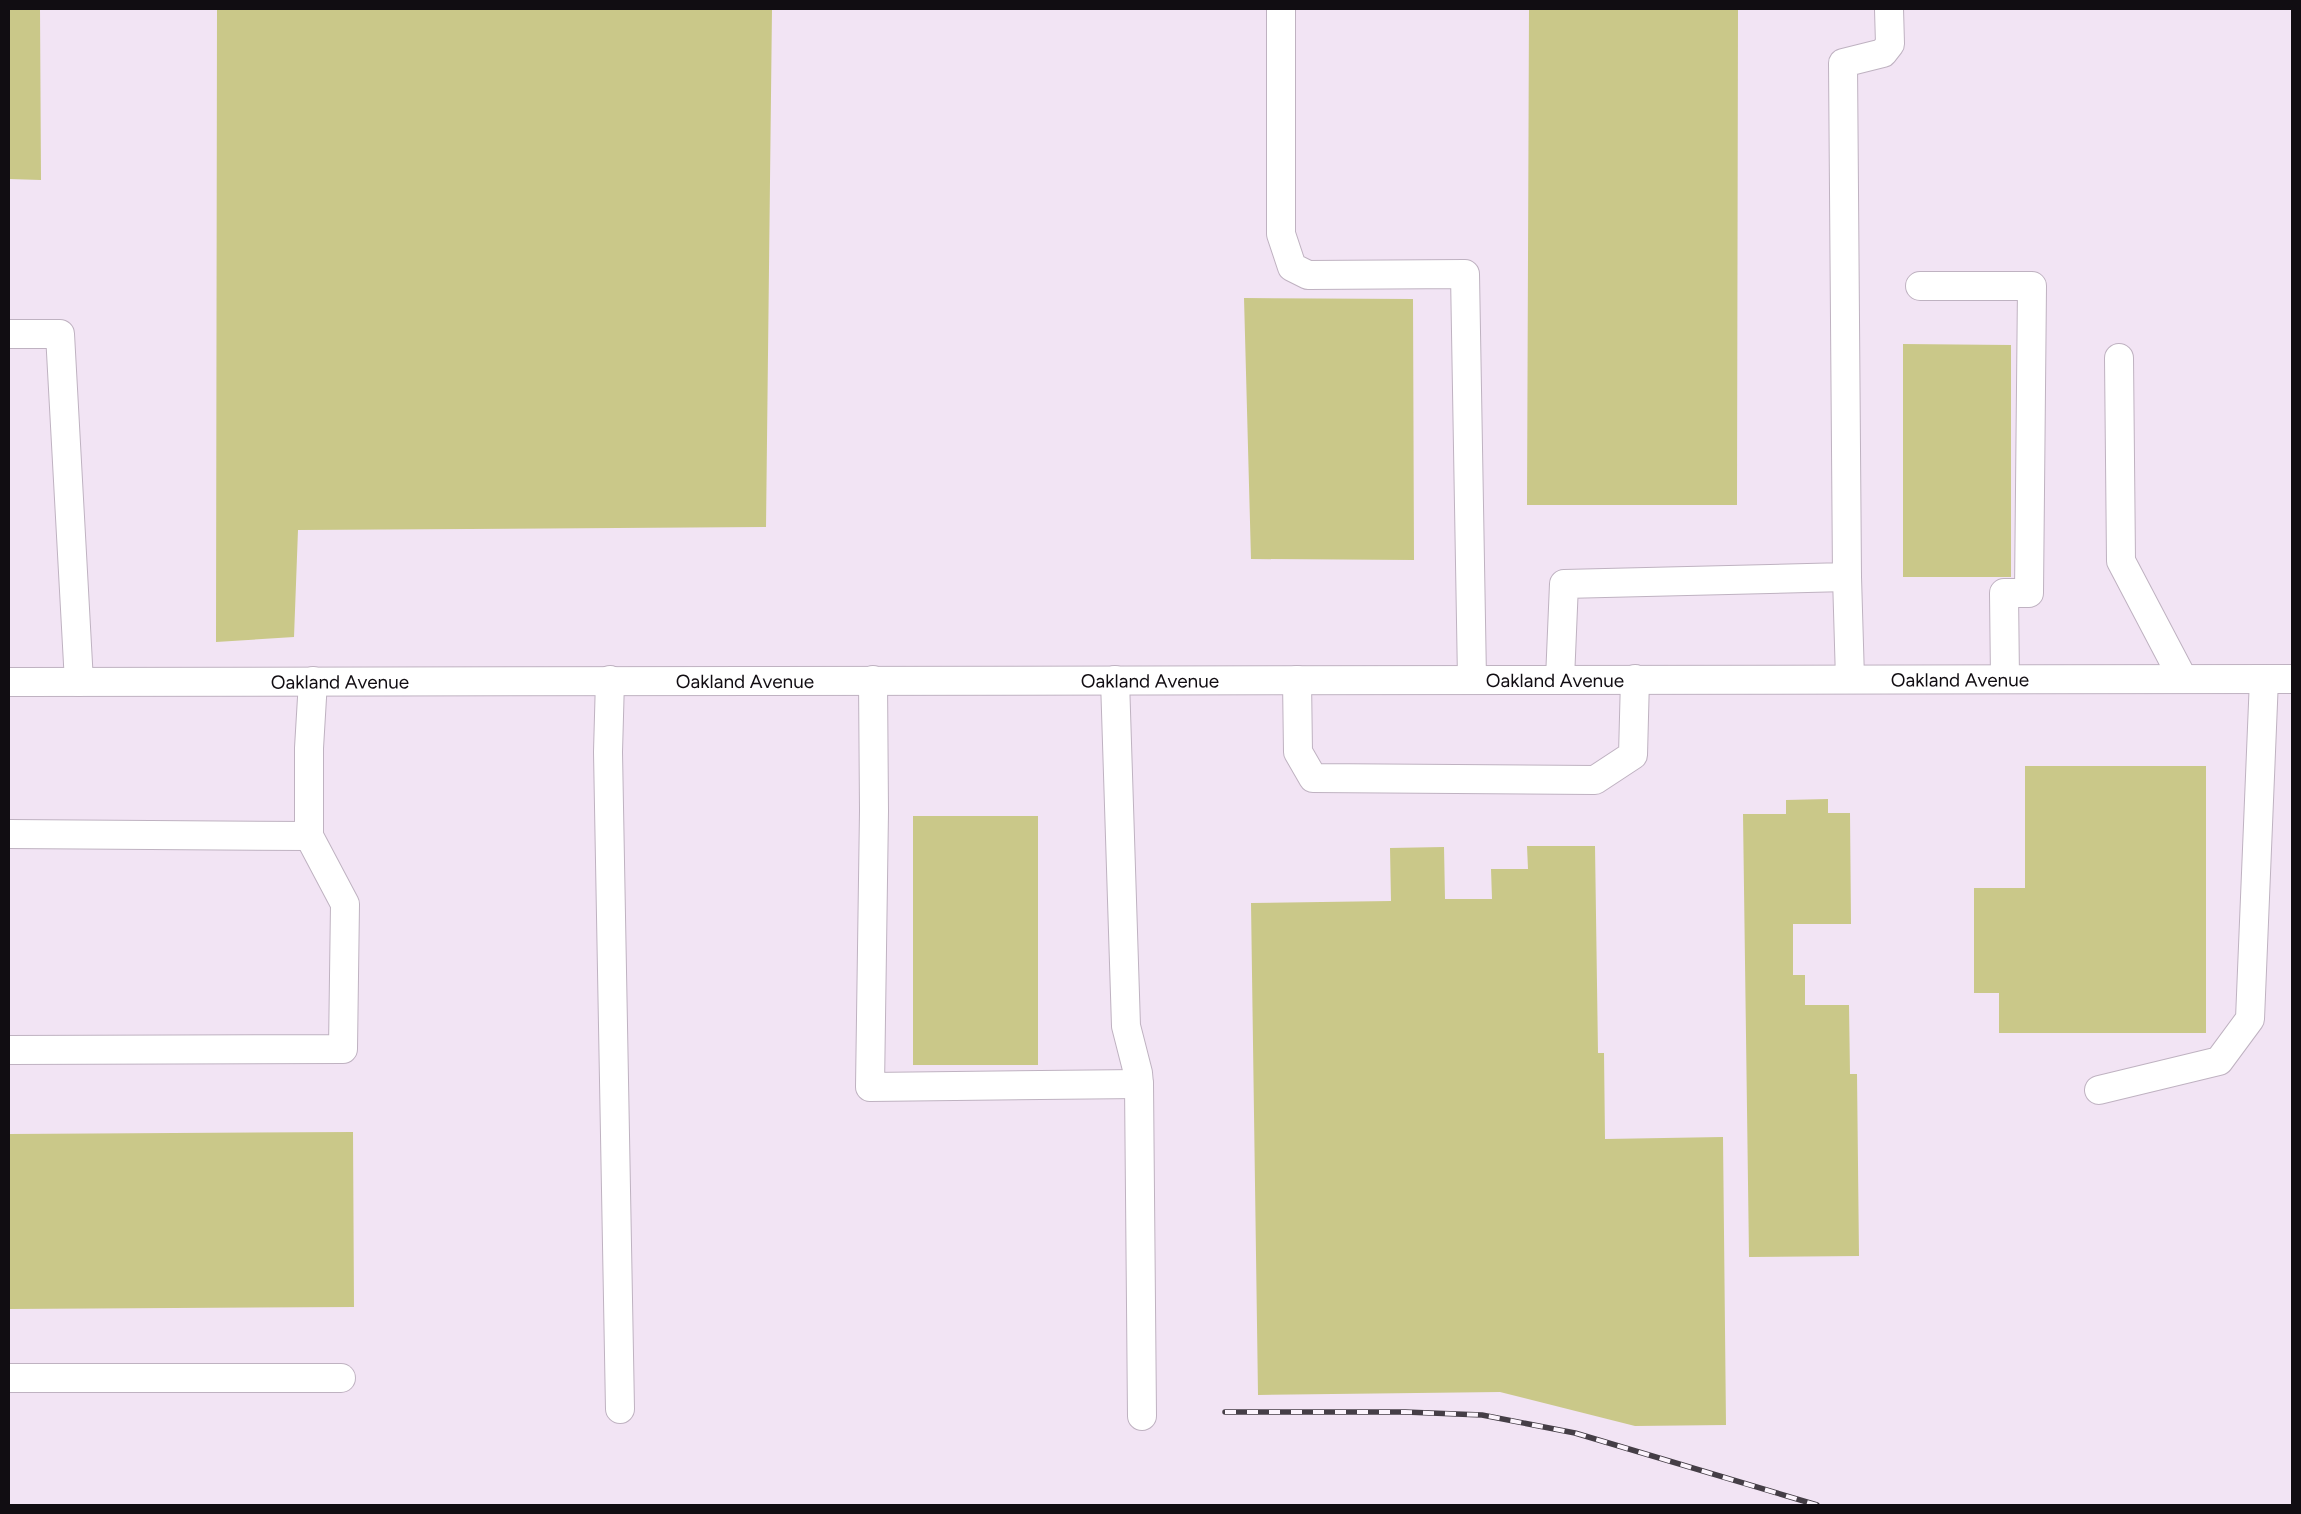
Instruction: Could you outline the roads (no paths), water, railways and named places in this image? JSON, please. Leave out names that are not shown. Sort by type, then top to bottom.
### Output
[{"type":"street","points":[[1281,9],[1281,234],[1292,267],[1308,275],[1466,274],[1472,679]]},
{"type":"street","points":[[1850,679],[1847,577],[1843,63],[1883,53],[1890,44],[1889,9]]},
{"type":"street","points":[[1920,286],[2032,286],[2029,592],[2004,592],[2005,679]]},
{"type":"street","points":[[9,334],[60,334],[79,682]]},
{"type":"street","points":[[2119,358],[2122,561],[2183,679]]},
{"type":"street","points":[[1560,679],[1564,584],[1847,577]]},
{"type":"street","name":"Oakland Avenue","points":[[9,682],[2292,678]]},
{"type":"street","points":[[1297,680],[1298,752],[1313,778],[1595,780],[1633,755],[1635,679]]},
{"type":"street","points":[[2099,1090],[2219,1061],[2250,1019],[2264,679]]},
{"type":"street","points":[[610,680],[608,762],[620,1409]]},
{"type":"street","points":[[873,680],[874,811],[870,1087],[1139,1084]]},
{"type":"street","points":[[1115,680],[1126,1026],[1139,1084],[1142,1416]]},
{"type":"street","points":[[9,1050],[343,1049],[346,904],[309,836],[309,748],[313,681]]},
{"type":"street","points":[[9,834],[309,836]]},
{"type":"street","points":[[9,1378],[341,1378]]},
{"type":"railway","points":[[1225,1412],[1405,1412],[1482,1415],[1575,1433],[1817,1505]]}]
